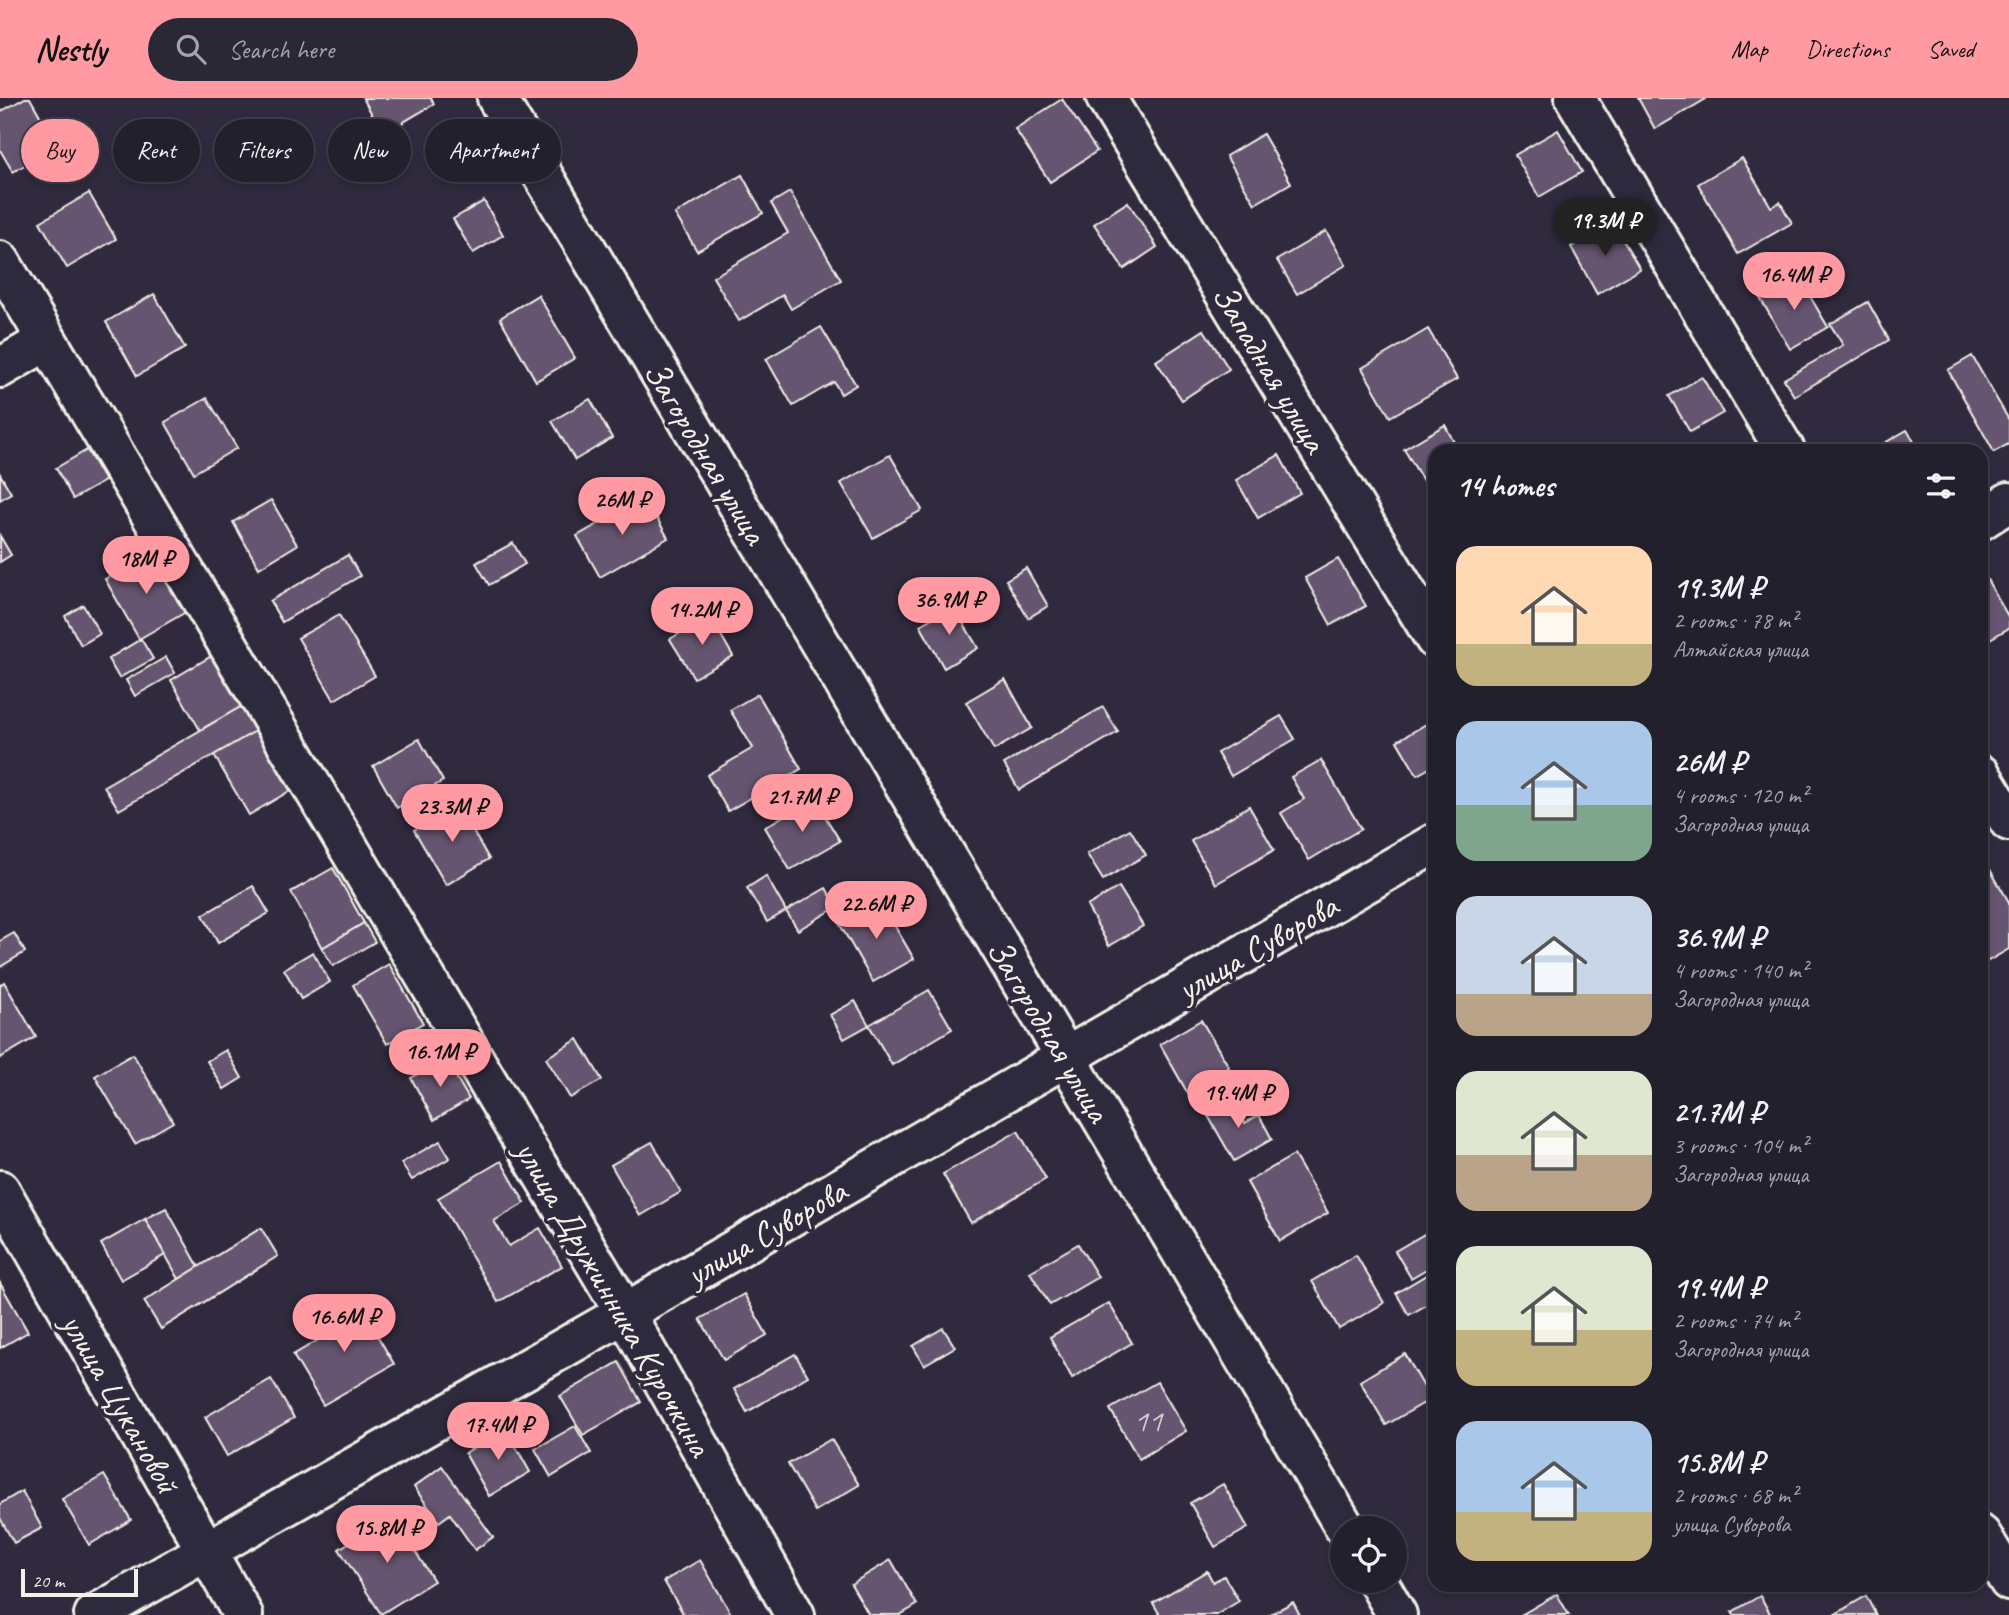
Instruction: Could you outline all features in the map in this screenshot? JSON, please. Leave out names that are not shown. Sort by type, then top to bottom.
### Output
[{"type":"street","name":"Загородная улица","points":[[497,98],[1338,1516]]},
{"type":"street","name":"Западная улица","points":[[1106,98],[1428,627]]},
{"type":"street","points":[[1576,98],[1781,444]]},
{"type":"street","name":"улица Дружинника Курочкина","points":[[0,261],[625,1313],[795,1615]]},
{"type":"street","points":[[0,368],[46,341]]},
{"type":"street","points":[[1988,516],[2009,502]]},
{"type":"street","points":[[1988,786],[2009,821]]},
{"type":"street","name":"улица Суворова","points":[[94,1615],[625,1313],[1428,847]]},
{"type":"street","name":"улица Цукановой","points":[[0,1190],[243,1615]]},
{"type":"street","points":[[1988,1546],[2009,1581]]},
{"type":"street","points":[[1384,1593],[1397,1615]]},
{"type":"building","points":[[25,98],[30,98],[42,119],[21,119],[21,167],[13,172],[0,150],[0,112]]},
{"type":"building","points":[[363,98],[431,98],[434,104],[408,119],[375,119]]},
{"type":"building","points":[[1638,98],[1706,98],[1706,99],[1655,129]]},
{"type":"building","points":[[1062,99],[1097,151],[1050,182],[1015,129]]},
{"type":"building","points":[[1558,130],[1582,172],[1539,197],[1515,155]]},
{"type":"building","points":[[1263,134],[1291,183],[1255,204],[1226,156]]},
{"type":"building","points":[[1742,158],[1771,207],[1780,202],[1792,223],[1738,254],[1698,184]]},
{"type":"building","points":[[742,175],[763,213],[697,251],[675,214]]},
{"type":"building","points":[[790,192],[841,280],[791,309],[783,295],[739,321],[713,277],[788,233],[771,203]]},
{"type":"building","points":[[89,193],[116,239],[67,268],[40,222]]},
{"type":"building","points":[[484,201],[503,235],[473,253],[453,219]]},
{"type":"building","points":[[1128,202],[1157,247],[1124,269],[1094,224]]},
{"type":"building","points":[[1613,223],[1640,269],[1597,294],[1571,247]]},
{"type":"building","points":[[1326,231],[1346,265],[1297,294],[1277,260]]},
{"type":"building","points":[[1798,276],[1828,327],[1790,349],[1760,298]]},
{"type":"building","points":[[154,294],[185,348],[137,376],[106,322]]},
{"type":"building","points":[[538,295],[575,358],[536,381],[500,318]]},
{"type":"building","points":[[1868,302],[1889,340],[1794,396],[1784,379],[1843,345],[1830,324]]},
{"type":"building","points":[[821,327],[856,385],[841,394],[834,382],[793,406],[766,359]]},
{"type":"building","points":[[1428,329],[1457,379],[1390,417],[1362,368]]},
{"type":"building","points":[[1204,330],[1229,369],[1182,400],[1156,361]]},
{"type":"building","points":[[1972,356],[2009,420],[2009,444],[1994,452],[1948,370]]},
{"type":"building","points":[[1702,377],[1723,413],[1690,432],[1669,396]]},
{"type":"building","points":[[207,398],[237,448],[194,473],[165,422]]},
{"type":"building","points":[[590,399],[612,438],[575,460],[552,421]]},
{"type":"building","points":[[1445,425],[1455,444],[1428,444],[1428,482],[1425,484],[1404,449]]},
{"type":"building","points":[[1907,430],[1915,444],[1883,444]]},
{"type":"building","points":[[87,450],[105,481],[73,499],[56,468]]},
{"type":"building","points":[[890,455],[922,510],[873,538],[841,483]]},
{"type":"building","points":[[1279,455],[1300,493],[1258,518],[1236,480]]},
{"type":"building","points":[[0,474],[11,493],[0,500]]},
{"type":"building","points":[[645,497],[668,538],[600,577],[577,536]]},
{"type":"building","points":[[271,500],[297,545],[259,568],[233,522]]},
{"type":"building","points":[[0,536],[11,555],[0,562]]},
{"type":"building","points":[[513,543],[525,564],[489,585],[476,563]]},
{"type":"building","points":[[152,552],[186,612],[139,639],[105,579]]},
{"type":"building","points":[[348,555],[360,576],[282,622],[270,601]]},
{"type":"building","points":[[1338,559],[1366,606],[1331,625],[1305,578]]},
{"type":"building","points":[[1026,568],[1048,606],[1028,618],[1006,580]]},
{"type":"building","points":[[1988,581],[2009,618],[2009,628],[1988,640]]},
{"type":"building","points":[[83,605],[100,634],[81,645],[65,616]]},
{"type":"building","points":[[953,606],[978,648],[944,668],[920,625]]},
{"type":"building","points":[[339,615],[375,676],[334,700],[298,638]]},
{"type":"building","points":[[710,616],[733,656],[694,678],[670,639]]},
{"type":"building","points":[[141,639],[153,659],[119,678],[108,659]]},
{"type":"building","points":[[215,654],[244,705],[200,730],[171,680]]},
{"type":"building","points":[[166,657],[175,673],[135,696],[126,680]]},
{"type":"building","points":[[1005,679],[1032,728],[994,750],[966,702]]},
{"type":"building","points":[[758,694],[801,769],[728,811],[707,775],[753,748],[730,710]]},
{"type":"building","points":[[244,705],[259,729],[119,810],[104,786]]},
{"type":"building","points":[[1103,707],[1118,732],[1019,790],[1004,764]]},
{"type":"building","points":[[1281,716],[1295,739],[1231,776],[1217,753]]},
{"type":"building","points":[[1428,723],[1428,769],[1417,775],[1397,741]]},
{"type":"building","points":[[259,729],[293,789],[249,815],[214,755]]},
{"type":"building","points":[[419,739],[443,781],[397,808],[373,766]]},
{"type":"building","points":[[1321,760],[1361,829],[1309,860],[1281,813],[1304,799],[1291,777]]},
{"type":"building","points":[[814,798],[840,841],[790,870],[765,827]]},
{"type":"building","points":[[457,804],[489,859],[446,885],[414,830]]},
{"type":"building","points":[[1249,806],[1274,850],[1216,884],[1191,841]]},
{"type":"building","points":[[1130,829],[1146,855],[1103,880],[1087,854]]},
{"type":"building","points":[[1988,866],[2009,902],[2009,949],[1988,961]]},
{"type":"building","points":[[333,868],[364,923],[322,948],[291,892]]},
{"type":"building","points":[[766,876],[786,911],[767,922],[747,888]]},
{"type":"building","points":[[253,886],[269,913],[218,943],[203,915]]},
{"type":"building","points":[[1119,887],[1143,926],[1109,946],[1087,906]]},
{"type":"building","points":[[826,888],[837,907],[798,930],[786,911]]},
{"type":"building","points":[[879,899],[914,959],[873,982],[839,923]]},
{"type":"building","points":[[364,923],[375,942],[333,966],[322,948]]},
{"type":"building","points":[[14,933],[25,952],[0,967],[0,941]]},
{"type":"building","points":[[313,952],[330,982],[301,999],[284,969]]},
{"type":"building","points":[[389,964],[423,1023],[387,1044],[353,985]]},
{"type":"building","points":[[4,982],[36,1037],[0,1058],[0,985]]},
{"type":"building","points":[[929,990],[952,1029],[892,1065],[869,1025]]},
{"type":"building","points":[[855,1001],[869,1025],[844,1039],[830,1015]]},
{"type":"building","points":[[1201,1020],[1229,1067],[1187,1092],[1160,1044]]},
{"type":"building","points":[[578,1039],[602,1080],[570,1098],[546,1058]]},
{"type":"building","points":[[226,1050],[242,1078],[224,1089],[207,1061]]},
{"type":"building","points":[[133,1054],[173,1122],[135,1144],[95,1076]]},
{"type":"building","points":[[445,1058],[469,1099],[434,1120],[411,1078]]},
{"type":"building","points":[[1232,1099],[1245,1123],[1259,1115],[1272,1139],[1234,1161],[1207,1114]]},
{"type":"building","points":[[1018,1131],[1046,1179],[971,1223],[943,1174]]},
{"type":"building","points":[[440,1141],[450,1158],[412,1180],[401,1163]]},
{"type":"building","points":[[652,1142],[681,1192],[640,1216],[611,1165]]},
{"type":"building","points":[[1294,1155],[1328,1213],[1280,1241],[1247,1182]]},
{"type":"building","points":[[501,1161],[525,1203],[494,1221],[509,1246],[540,1228],[562,1266],[498,1302],[438,1198]]},
{"type":"building","points":[[166,1208],[199,1267],[179,1279],[145,1219]]},
{"type":"building","points":[[145,1219],[165,1255],[121,1280],[101,1244]]},
{"type":"building","points":[[261,1228],[278,1256],[161,1329],[144,1301]]},
{"type":"building","points":[[1428,1232],[1428,1268],[1411,1278],[1395,1251]]},
{"type":"building","points":[[1078,1244],[1098,1277],[1050,1305],[1030,1272]]},
{"type":"building","points":[[1356,1255],[1384,1303],[1339,1329],[1312,1281]]},
{"type":"building","points":[[1428,1274],[1428,1304],[1409,1315],[1396,1293]]},
{"type":"building","points":[[0,1283],[28,1332],[0,1348]]},
{"type":"building","points":[[744,1294],[767,1335],[724,1360],[700,1319]]},
{"type":"building","points":[[354,1296],[394,1364],[323,1405],[293,1355],[335,1330],[325,1313]]},
{"type":"building","points":[[1109,1303],[1132,1343],[1072,1378],[1050,1337]]},
{"type":"building","points":[[943,1328],[955,1347],[924,1365],[913,1346]]},
{"type":"building","points":[[795,1354],[808,1376],[747,1412],[734,1389]]},
{"type":"building","points":[[1405,1354],[1428,1394],[1428,1401],[1386,1425],[1360,1381]]},
{"type":"building","points":[[619,1362],[641,1402],[583,1435],[560,1396]]},
{"type":"building","points":[[271,1379],[294,1418],[227,1456],[205,1417]]},
{"type":"building","points":[[1157,1382],[1186,1431],[1139,1459],[1110,1409]]},
{"type":"building","points":[[575,1426],[591,1453],[551,1477],[535,1449]]},
{"type":"building","points":[[506,1429],[530,1472],[489,1496],[465,1453]]},
{"type":"building","points":[[831,1439],[859,1485],[815,1511],[788,1464]]},
{"type":"building","points":[[442,1466],[493,1537],[475,1550],[450,1514],[439,1522],[414,1487]]},
{"type":"building","points":[[104,1475],[131,1520],[89,1545],[62,1499]]},
{"type":"building","points":[[1223,1484],[1248,1528],[1215,1547],[1190,1503]]},
{"type":"building","points":[[22,1491],[42,1528],[14,1543],[0,1518],[0,1504]]},
{"type":"building","points":[[392,1515],[434,1581],[381,1614],[339,1549]]},
{"type":"building","points":[[700,1560],[730,1612],[724,1615],[684,1615],[664,1581]]},
{"type":"building","points":[[891,1560],[917,1605],[900,1615],[869,1615],[851,1584]]},
{"type":"building","points":[[1207,1571],[1213,1582],[1224,1576],[1239,1601],[1216,1615],[1160,1615],[1153,1603]]},
{"type":"building","points":[[1557,1594],[1569,1615],[1521,1615]]},
{"type":"building","points":[[1760,1596],[1771,1615],[1734,1615],[1732,1612]]},
{"type":"building","points":[[1866,1596],[1876,1615],[1834,1615]]},
{"type":"building","points":[[1293,1602],[1300,1615],[1269,1615]]}]
